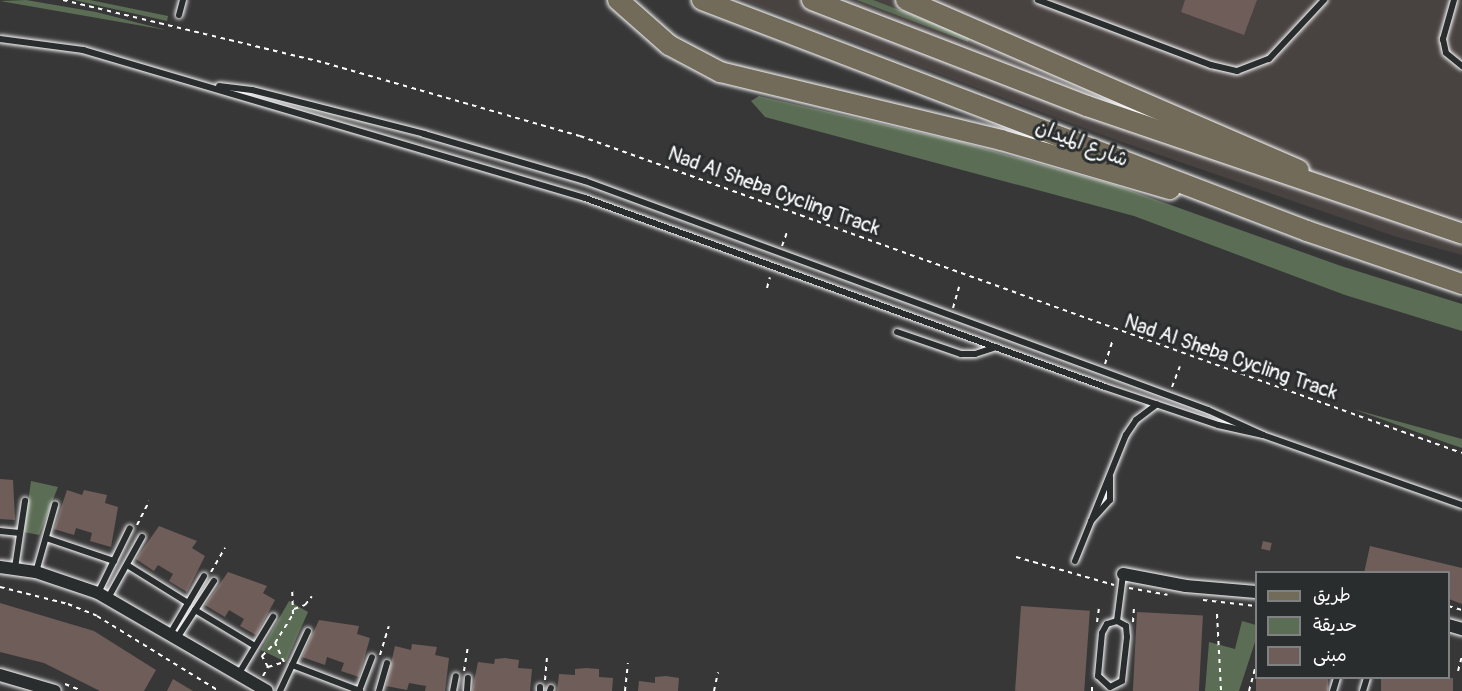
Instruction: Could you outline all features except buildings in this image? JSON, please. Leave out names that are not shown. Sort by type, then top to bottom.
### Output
[{"type":"main road","points":[[618,0],[653,34],[702,64],[738,78],[989,138],[1172,189],[1236,202]]},
{"type":"main road","name":"شارع الميدان","points":[[702,0],[1236,202],[1462,284]]},
{"type":"main road","name":"شارع الميدان","points":[[812,0],[1077,102],[1337,194],[1462,234]]},
{"type":"main road","points":[[906,0],[1281,160],[1337,194]]},
{"type":"street","points":[[0,567],[36,572],[103,596],[263,689]]},
{"type":"street","points":[[1123,574],[1186,586],[1255,592]]},
{"type":"street","points":[[0,675],[55,691]]},
{"type":"lane","points":[[179,15],[183,0]]},
{"type":"lane","points":[[1038,0],[1211,65],[1237,71],[1269,59],[1324,0]]},
{"type":"lane","points":[[1454,0],[1443,39],[1446,52],[1462,66]]},
{"type":"lane","points":[[0,39],[83,50],[215,86],[249,101],[585,198],[1157,405],[1218,425],[1263,435]]},
{"type":"lane","points":[[215,86],[252,90],[532,165],[1169,396],[1263,435],[1462,505]]},
{"type":"lane","points":[[897,332],[961,354],[975,354],[996,347]]},
{"type":"lane","points":[[1076,561],[1129,428],[1157,405]]},
{"type":"lane","points":[[15,568],[25,501]]},
{"type":"lane","points":[[36,572],[55,505]]},
{"type":"lane","points":[[103,596],[114,561],[130,528]]},
{"type":"lane","points":[[0,531],[20,533]]},
{"type":"lane","points":[[103,596],[127,565],[142,537]]},
{"type":"lane","points":[[46,538],[114,561]]},
{"type":"lane","points":[[127,565],[188,603]]},
{"type":"lane","points":[[1117,621],[1123,574]]},
{"type":"lane","points":[[173,636],[188,603],[204,576]]},
{"type":"lane","points":[[173,636],[195,610],[214,581]]},
{"type":"lane","points":[[195,610],[255,646]]},
{"type":"lane","points":[[238,675],[273,617]]},
{"type":"lane","points":[[1117,621],[1128,631],[1122,681],[1110,687],[1098,676],[1102,633],[1107,624],[1117,621]]},
{"type":"lane","points":[[280,691],[308,631]]},
{"type":"lane","points":[[292,665],[359,691],[372,657]]},
{"type":"lane","points":[[379,691],[387,663]]},
{"type":"lane","points":[[453,691],[456,676]]},
{"type":"lane","points":[[465,679],[466,691]]},
{"type":"path","name":"Nad Al Sheba Cycling Track","points":[[63,0],[325,63],[580,136],[990,286],[1462,453]]},
{"type":"path","points":[[778,254],[787,232]]},
{"type":"path","points":[[767,288],[770,278]]},
{"type":"path","points":[[953,308],[959,287]]},
{"type":"path","points":[[1102,373],[1112,342]]},
{"type":"path","points":[[1169,396],[1180,366]]},
{"type":"path","points":[[0,587],[57,601],[97,616],[219,691]]},
{"type":"path","points":[[263,689],[268,667],[262,656],[275,643],[294,609],[292,587]]},
{"type":"path","points":[[294,609],[305,605],[312,596]]},
{"type":"path","points":[[1217,614],[1221,691]]},
{"type":"path","points":[[268,667],[284,662],[275,643]]},
{"type":"path","points":[[465,679],[468,648]]},
{"type":"path","points":[[541,690],[547,656]]},
{"type":"path","points":[[1458,671],[1462,656]]},
{"type":"path","points":[[625,691],[628,663]]},
{"type":"path","points":[[714,691],[718,672]]},
{"type":"path","points":[[1249,691],[1255,672]]},
{"type":"shaded area","points":[[743,0],[1462,0],[1462,255],[1397,237],[1119,141]]},
{"type":"green space","points":[[26,0],[96,12],[166,30],[0,1]]},
{"type":"green space","points":[[74,0],[90,0],[168,16],[167,21]]},
{"type":"green space","points":[[857,0],[873,0],[970,37],[968,42]]},
{"type":"green space","points":[[759,96],[961,142],[1115,185],[1341,266],[1462,304],[1462,331],[1345,295],[1134,216],[765,117],[751,101]]},
{"type":"green space","points":[[1353,409],[1462,439],[1462,448],[1450,444]]},
{"type":"green space","points":[[31,481],[58,487],[39,535],[24,532]]},
{"type":"green space","points":[[289,601],[308,612],[286,662],[261,650]]},
{"type":"green space","points":[[1242,621],[1255,625],[1255,642],[1239,691],[1205,691],[1209,642],[1235,649]]}]
